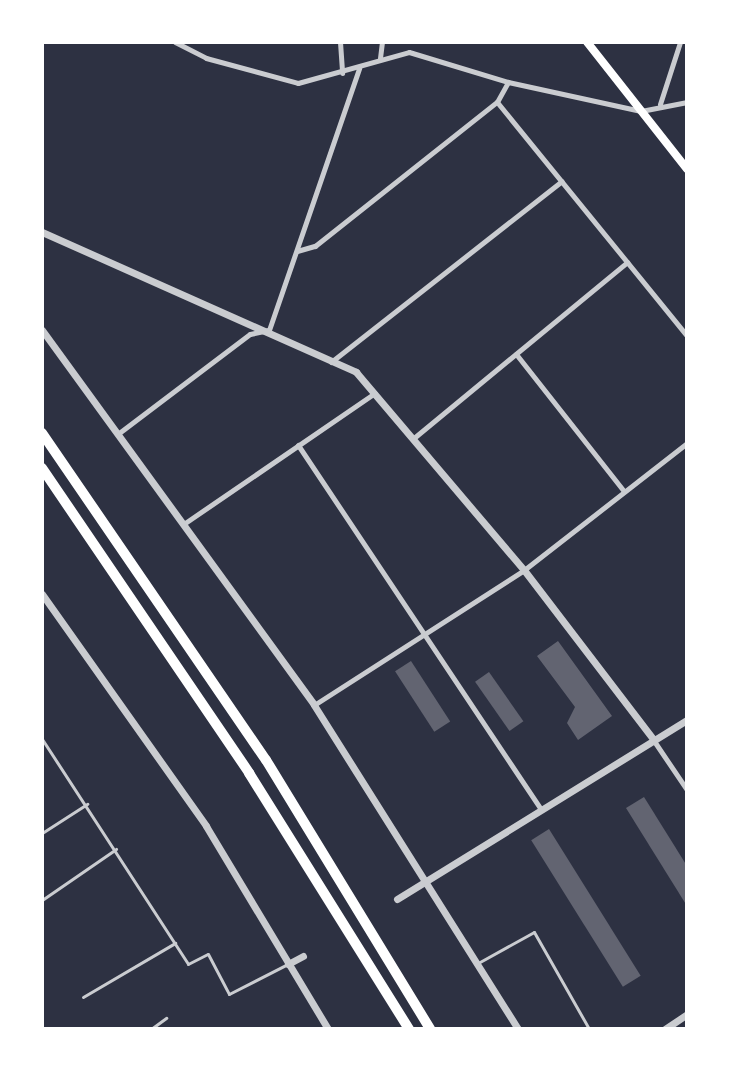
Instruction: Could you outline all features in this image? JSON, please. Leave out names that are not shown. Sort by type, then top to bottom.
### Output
[{"type":"highway","points":[[42,433],[266,760],[430,1029]]},
{"type":"highway","points":[[42,468],[257,786],[409,1029]]},
{"type":"main road","points":[[587,42],[687,169]]},
{"type":"street","points":[[175,42],[206,58],[298,83],[342,73],[380,58],[423,54],[508,82],[641,111],[660,104],[687,102]]},
{"type":"street","points":[[340,42],[342,73]]},
{"type":"street","points":[[380,58],[382,42]]},
{"type":"street","points":[[660,104],[680,42]]},
{"type":"street","points":[[269,330],[359,67]]},
{"type":"street","points":[[297,251],[315,246],[497,102],[508,82]]},
{"type":"street","points":[[497,102],[687,336]]},
{"type":"street","points":[[331,362],[562,181]]},
{"type":"street","points":[[42,232],[269,330],[356,372],[415,437],[524,570],[654,740],[687,790]]},
{"type":"street","points":[[415,437],[627,262]]},
{"type":"street","points":[[42,330],[185,523],[314,705],[428,880],[518,1029]]},
{"type":"street","points":[[119,433],[250,334],[269,330]]},
{"type":"street","points":[[516,354],[624,491]]},
{"type":"street","points":[[185,523],[376,393]]},
{"type":"street","points":[[314,705],[524,570],[687,443]]},
{"type":"street","points":[[298,445],[427,634],[541,810]]},
{"type":"street","points":[[42,595],[206,826],[328,1029]]},
{"type":"street","points":[[397,899],[687,720]]},
{"type":"street","points":[[288,964],[303,956]]},
{"type":"street","points":[[665,1029],[687,1014]]},
{"type":"lane","points":[[42,739],[188,964],[208,954],[229,994],[288,964]]},
{"type":"lane","points":[[42,833],[87,804]]},
{"type":"lane","points":[[42,900],[116,849]]},
{"type":"lane","points":[[478,963],[534,932],[589,1029]]},
{"type":"lane","points":[[83,997],[175,943]]},
{"type":"lane","points":[[151,1029],[166,1018]]},
{"type":"building","points":[[558,641],[612,716],[578,740],[567,723],[575,707],[537,656]]},
{"type":"building","points":[[411,661],[450,721],[434,732],[395,671]]},
{"type":"building","points":[[489,672],[523,721],[509,731],[475,682]]},
{"type":"building","points":[[644,797],[687,866],[687,906],[626,808]]},
{"type":"building","points":[[549,829],[641,976],[623,987],[531,840]]}]
